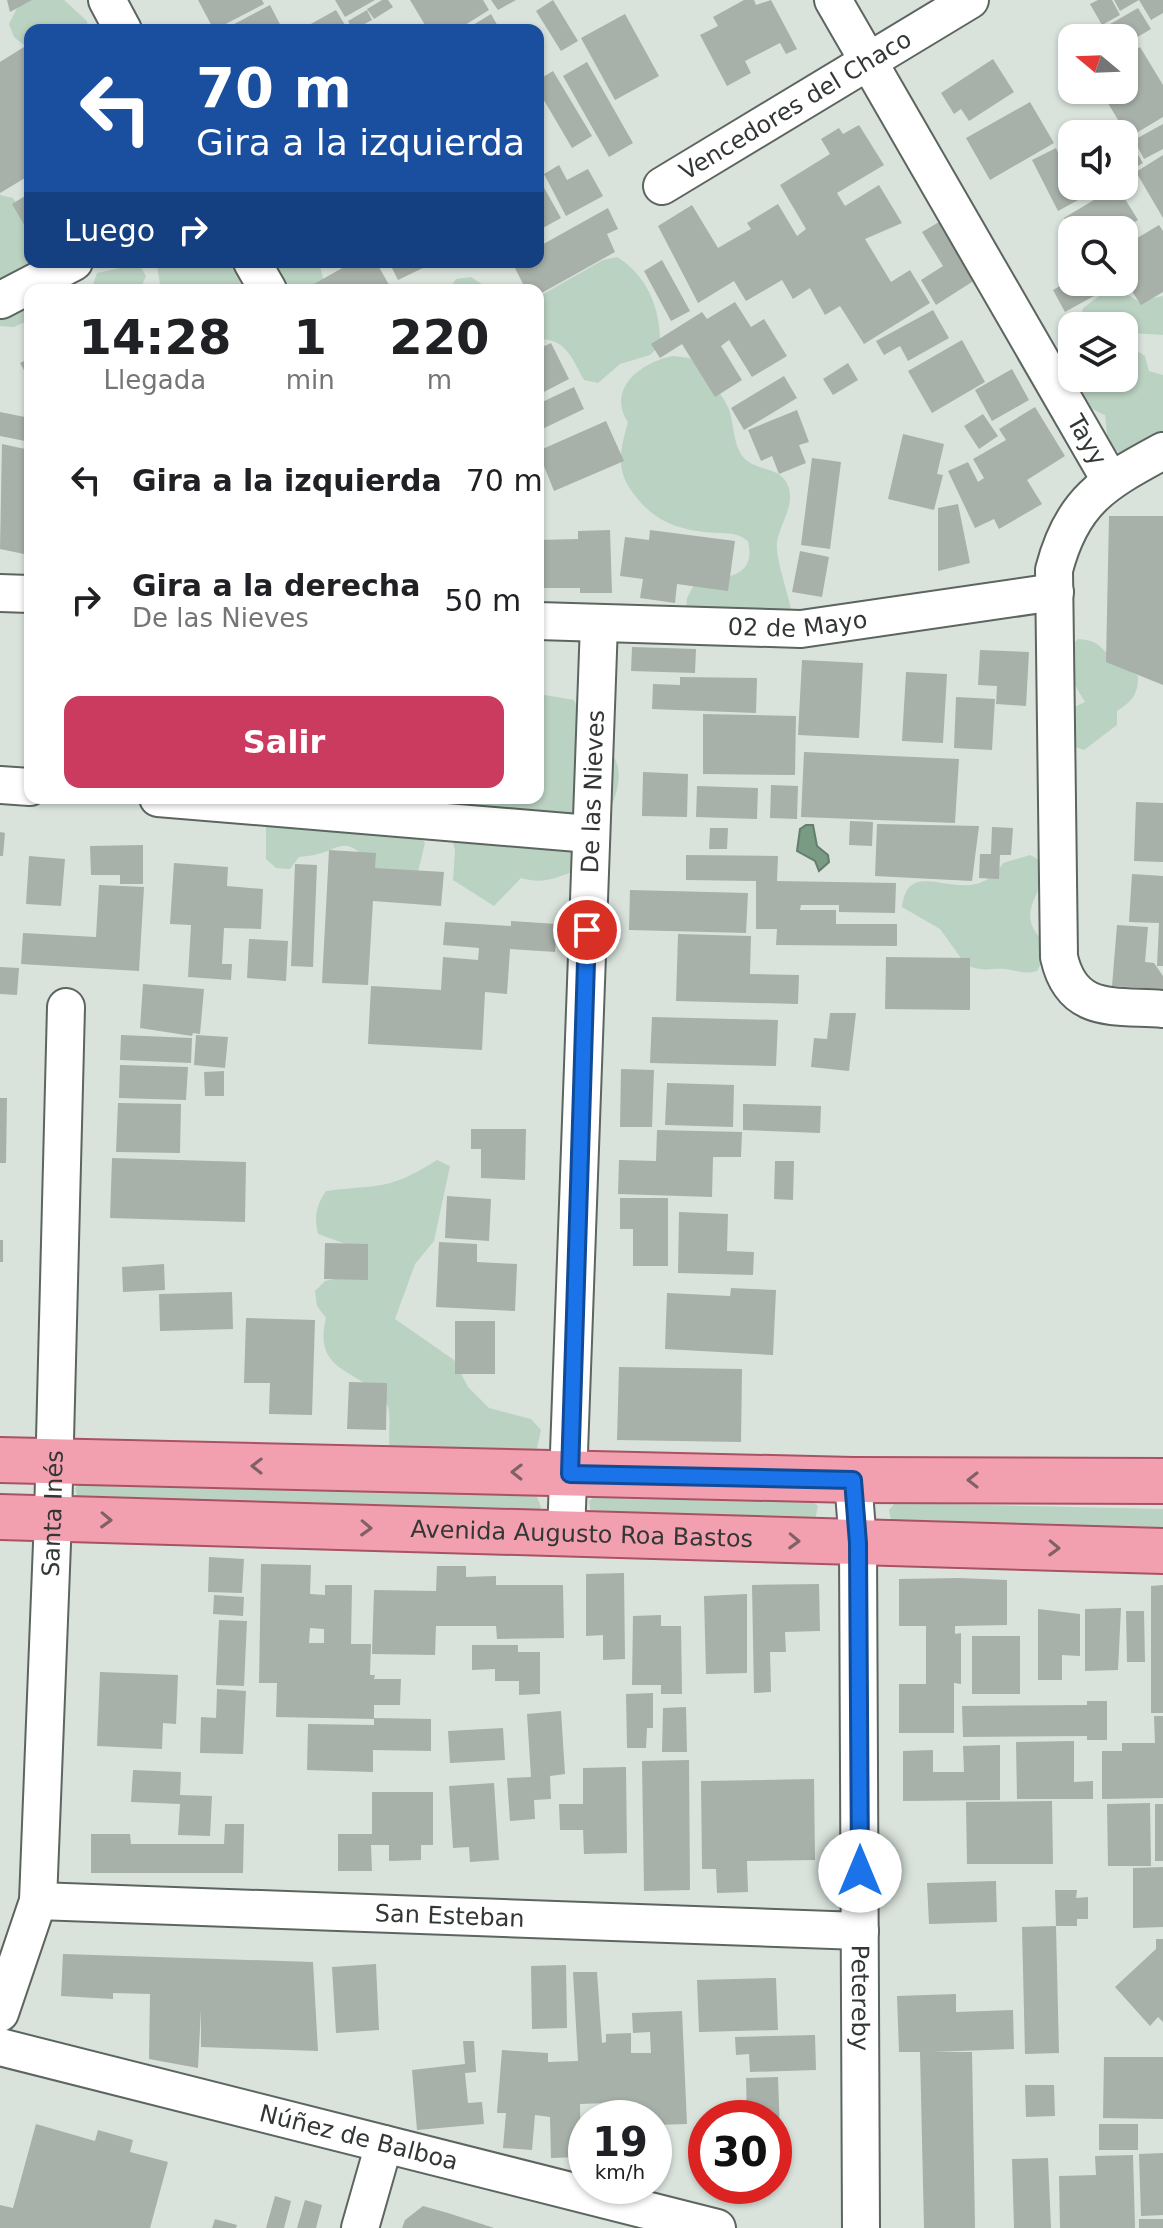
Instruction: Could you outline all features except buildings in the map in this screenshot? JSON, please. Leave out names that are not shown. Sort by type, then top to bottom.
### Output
[{"type":"main road","points":[[0,1460],[853,1480],[1163,1481]]},
{"type":"main road","name":"Avenida Augusto Roa Bastos","points":[[0,1517],[1163,1551]]},
{"type":"street","points":[[107,0],[120,24]]},
{"type":"street","name":"Tayy","points":[[833,0],[1110,480],[1087,499],[1073,518],[1054,570],[1059,957],[1064,980],[1077,996],[1095,1003],[1163,1009]]},
{"type":"street","name":"Vencedores del Chaco","points":[[662,186],[970,0]]},
{"type":"street","points":[[32,284],[62,268]]},
{"type":"street","points":[[1,300],[24,288]]},
{"type":"street","points":[[1110,480],[1163,451]]},
{"type":"street","name":"02 de Mayo","points":[[544,621],[801,629],[1055,592]]},
{"type":"street","points":[[0,593],[24,594]]},
{"type":"street","name":"De las Nieves","points":[[566,1535],[599,624]]},
{"type":"street","points":[[0,785],[24,787]]},
{"type":"street","points":[[230,804],[590,834]]},
{"type":"street","name":"Santa Inés","points":[[0,2013],[38,1901],[53,1518],[66,1007]]},
{"type":"street","name":"Petereby","points":[[853,1480],[858,1543],[861,2228]]},
{"type":"street","name":"San Esteban","points":[[38,1901],[860,1931]]},
{"type":"street","name":"Núñez de Balboa","points":[[0,2047],[717,2228]]},
{"type":"street","points":[[360,2228],[384,2144]]},
{"type":"shaded area","points":[[21,0],[64,0],[87,24],[24,24],[24,45],[14,37],[9,24]]},
{"type":"shaded area","points":[[0,195],[13,198],[24,215],[24,268],[75,268],[77,278],[76,284],[24,284],[24,323],[14,327],[0,326]]},
{"type":"shaded area","points":[[617,257],[644,284],[655,307],[660,345],[650,355],[620,364],[598,383],[584,380],[568,352],[556,342],[544,340],[544,294],[603,260]]},
{"type":"shaded area","points":[[141,268],[146,276],[143,284],[93,284],[97,273]]},
{"type":"shaded area","points":[[157,268],[243,268],[246,279],[245,284],[160,284]]},
{"type":"shaded area","points":[[264,268],[320,268],[324,284],[265,284]]},
{"type":"shaded area","points":[[471,277],[482,284],[452,284],[456,279]]},
{"type":"shaded area","points":[[1099,296],[1130,296],[1138,301],[1163,296],[1163,335],[1138,333],[1138,312],[1082,312]]},
{"type":"shaded area","points":[[1138,351],[1145,356],[1149,371],[1163,375],[1163,443],[1123,456],[1108,443],[1105,415],[1083,401],[1077,392],[1138,392]]},
{"type":"shaded area","points":[[673,356],[690,358],[720,394],[728,407],[738,448],[745,459],[786,481],[790,502],[777,549],[792,614],[686,614],[687,598],[694,585],[743,570],[749,554],[748,541],[738,535],[696,531],[663,520],[645,507],[625,480],[621,462],[628,422],[622,410],[624,388],[649,364]]},
{"type":"shaded area","points":[[1078,639],[1097,644],[1138,676],[1134,696],[1117,711],[1117,725],[1084,750],[1070,745],[1072,708],[1085,702],[1070,677],[1068,649]]},
{"type":"shaded area","points":[[544,696],[574,700],[613,756],[618,768],[615,797],[578,870],[544,880],[521,878],[494,906],[453,880],[455,850],[451,836],[421,804],[544,804]]},
{"type":"shaded area","points":[[249,804],[391,804],[425,843],[418,872],[375,868],[347,846],[299,857],[290,869],[276,868],[266,859],[266,816]]},
{"type":"shaded area","points":[[813,825],[817,846],[828,855],[829,862],[819,871],[815,861],[797,851],[800,829]]},
{"type":"shaded area","points":[[1030,855],[1043,862],[1043,874],[1030,912],[1035,932],[1045,943],[1044,958],[1037,971],[1026,973],[966,965],[940,929],[902,907],[907,890],[916,883],[974,884],[989,878],[1003,863]]},
{"type":"shaded area","points":[[437,1160],[450,1166],[434,1241],[415,1264],[395,1319],[454,1360],[468,1387],[489,1408],[531,1419],[541,1430],[534,1461],[393,1461],[385,1401],[341,1368],[326,1350],[323,1336],[326,1318],[317,1306],[315,1291],[325,1281],[339,1278],[346,1244],[318,1234],[317,1211],[323,1196],[326,1191],[395,1182]]},
{"type":"shaded area","points":[[82,1482],[536,1494],[541,1507],[538,1512],[78,1500],[75,1488]]},
{"type":"shaded area","points":[[596,1495],[812,1501],[818,1506],[815,1520],[591,1514],[589,1501]]},
{"type":"shaded area","points":[[895,1503],[1163,1509],[1163,1530],[891,1521],[889,1510]]},
{"type":"route","points":[[587,930],[570,1474],[853,1480],[858,1543],[860,1871]]}]
